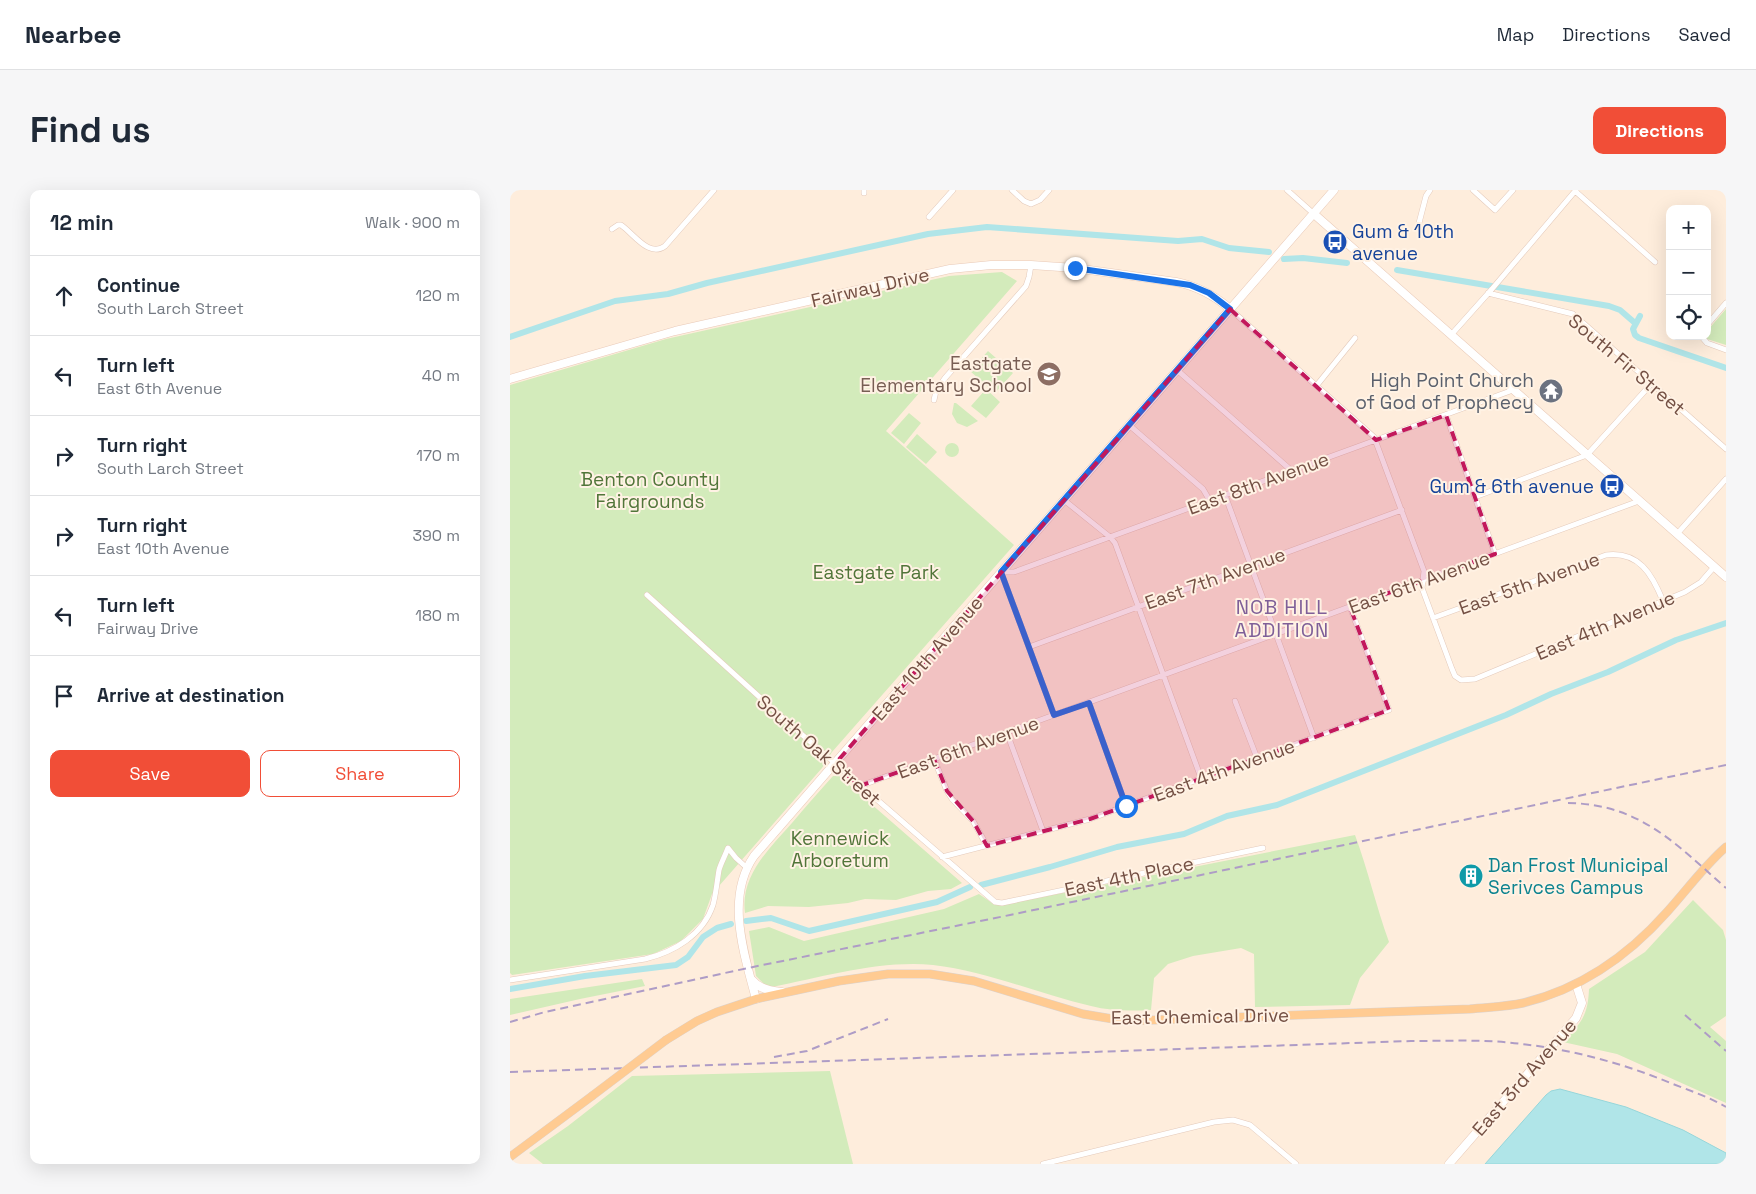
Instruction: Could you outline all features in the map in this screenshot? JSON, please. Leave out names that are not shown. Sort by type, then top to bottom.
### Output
[{"type":"main road","name":"East Chemical Drive","points":[[510,1157],[666,1040],[697,1021],[756,999],[839,981],[888,974],[930,974],[974,981],[1083,1014],[1125,1021],[1470,1009],[1522,1003],[1576,984],[1608,966],[1643,938],[1726,847]]},
{"type":"street","points":[[612,229],[618,225],[621,226],[648,247],[656,250],[659,249],[665,246],[714,190]]},
{"type":"street","points":[[929,217],[954,190]]},
{"type":"street","points":[[1012,190],[1024,201],[1031,204],[1040,200],[1049,190]]},
{"type":"street","points":[[1287,190],[1726,577]]},
{"type":"street","name":"East 10th Avenue","points":[[756,999],[750,978],[738,912],[738,899],[746,867],[1334,190]]},
{"type":"street","points":[[1419,223],[1426,196],[1430,190]]},
{"type":"street","points":[[1473,190],[1495,210],[1513,190]]},
{"type":"street","points":[[1451,335],[1575,190],[1655,262]]},
{"type":"street","points":[[934,400],[936,391],[945,378],[1026,286],[1031,265]]},
{"type":"street","name":"Fairway Drive","points":[[510,378],[675,330],[807,302],[911,277],[970,267],[1031,265],[1120,274],[1183,284],[1209,293],[1230,309]]},
{"type":"street","name":"South Fir Street","points":[[1490,291],[1573,314],[1726,449]]},
{"type":"street","points":[[1711,320],[1726,303]]},
{"type":"street","points":[[1230,309],[1371,433],[1376,440],[1424,571],[1422,588],[1433,618]]},
{"type":"street","points":[[1317,385],[1355,338]]},
{"type":"street","points":[[1704,340],[1707,343],[1726,350]]},
{"type":"street","points":[[1177,370],[1292,471]]},
{"type":"street","points":[[1474,497],[1587,455],[1652,383]]},
{"type":"street","name":"East 8th Avenue","points":[[1001,572],[1014,572],[1513,390]]},
{"type":"street","points":[[1446,415],[1495,554]]},
{"type":"street","points":[[1129,425],[1203,489],[1210,501]]},
{"type":"street","points":[[1677,534],[1726,479]]},
{"type":"street","points":[[1225,496],[1314,738]]},
{"type":"street","points":[[1064,500],[1115,543],[1201,778]]},
{"type":"street","name":"East 6th Avenue","points":[[860,786],[1639,501]]},
{"type":"street","name":"East 7th Avenue","points":[[1029,647],[1402,510]]},
{"type":"street","name":"East 5th Avenue","points":[[1433,618],[1606,555],[1614,554],[1628,556],[1644,568],[1654,580],[1663,601]]},
{"type":"street","name":"East 4th Avenue","points":[[1433,618],[1455,676],[1461,680],[1475,679],[1693,588],[1714,567]]},
{"type":"street","points":[[1001,572],[1054,715]]},
{"type":"street","name":"South Oak Street","points":[[647,595],[834,764],[995,902]]},
{"type":"street","name":"East 4th Avenue","points":[[942,857],[1090,819],[1389,710],[1350,607]]},
{"type":"street","points":[[1235,700],[1257,758]]},
{"type":"street","points":[[1089,703],[1126,806]]},
{"type":"street","points":[[1006,732],[1043,831]]},
{"type":"street","points":[[934,759],[947,792],[973,821],[987,846]]},
{"type":"street","points":[[510,980],[662,955],[688,940],[707,917],[712,907],[720,869],[728,848],[746,867]]},
{"type":"street","name":"East 4th Place","points":[[995,902],[1002,903],[1263,848]]},
{"type":"street","points":[[750,978],[762,988],[773,992],[786,992]]},
{"type":"street","name":"East 3rd Avenue","points":[[1449,1164],[1576,1018],[1582,1003],[1576,984]]},
{"type":"street","points":[[1043,1164],[1223,1120],[1240,1121],[1253,1127],[1296,1164]]},
{"type":"highlighted area","points":[[1230,309],[1376,440],[1446,415],[1495,554],[1350,607],[1389,710],[1090,819],[987,846],[973,821],[947,791],[934,759],[860,786],[835,764]]},
{"type":"green space","name":"Benton County Fairgrounds","points":[[1002,272],[1017,281],[886,431],[1014,545],[832,752],[822,768],[712,894],[703,919],[681,941],[653,954],[512,975],[510,973],[510,385],[666,339],[949,276]]},
{"type":"green space","points":[[1726,309],[1726,345],[1710,340],[1711,326]]},
{"type":"green space","points":[[988,351],[1013,373],[995,393],[970,371]]},
{"type":"green space","points":[[986,389],[1000,402],[986,418],[971,406]]},
{"type":"green space","points":[[954,403],[978,421],[967,427],[957,423],[952,414]]},
{"type":"green space","points":[[909,413],[921,423],[904,444],[891,433]]},
{"type":"green space","points":[[917,434],[937,452],[926,464],[906,447]]},
{"type":"green space","points":[[952,443],[957,445],[959,450],[957,455],[952,457],[947,455],[945,450],[947,445]]},
{"type":"green space","name":"Kennewick Arboretum","points":[[833,776],[839,776],[962,883],[951,889],[928,891],[896,900],[865,899],[848,903],[809,907],[768,906],[745,913],[747,887],[758,864]]},
{"type":"green space","points":[[1355,835],[1389,942],[1360,978],[1350,1005],[1255,1007],[1254,954],[1241,948],[1193,956],[1168,964],[1154,978],[1151,1010],[1098,1008],[993,977],[933,965],[913,964],[872,967],[772,987],[764,984],[756,976],[749,931],[769,927],[804,941],[944,909],[979,894],[992,903],[1002,905]]},
{"type":"green space","points":[[1693,900],[1723,930],[1726,940],[1726,1016],[1710,1027],[1726,1041],[1726,1103],[1617,1054],[1563,1042],[1575,1029],[1585,1013],[1589,989],[1645,952]]},
{"type":"green space","points":[[642,979],[645,986],[510,1015],[510,999]]},
{"type":"green space","points":[[830,1071],[853,1164],[543,1164],[529,1153],[568,1126],[632,1076]]},
{"type":"water","points":[[1560,1089],[1626,1107],[1683,1130],[1726,1153],[1726,1164],[1485,1164],[1546,1095],[1551,1091]]},
{"type":"waterway","points":[[510,337],[615,301],[668,294],[707,283],[928,234],[987,227],[1178,241],[1202,239],[1229,248],[1269,252]]},
{"type":"waterway","points":[[1284,259],[1303,258],[1347,263]]},
{"type":"waterway","points":[[1397,270],[1609,306],[1620,310],[1635,323]]},
{"type":"waterway","points":[[1640,316],[1633,329],[1635,335],[1639,338],[1726,368]]},
{"type":"waterway","points":[[981,885],[1117,847],[1184,834],[1227,816],[1277,805],[1506,715],[1551,694],[1608,672],[1676,640],[1726,623]]},
{"type":"waterway","points":[[746,921],[771,918],[809,931],[937,902],[970,887]]},
{"type":"waterway","points":[[510,989],[585,976],[676,965],[688,957],[703,937],[717,928],[731,924]]},
{"type":"railway","points":[[510,1022],[545,1012],[748,968],[1726,765]]},
{"type":"railway","points":[[1568,803],[1593,805],[1616,811],[1655,829],[1690,856],[1726,888]]},
{"type":"railway","points":[[1685,1015],[1726,1051]]},
{"type":"railway","points":[[774,1057],[807,1051],[888,1019]]},
{"type":"railway","points":[[510,1072],[1411,1041],[1480,1041],[1508,1042],[1561,1050],[1618,1064],[1707,1097],[1726,1107]]},
{"type":"place","name":"Gum & 10th avenue","points":[[1335,242]]},
{"type":"place","name":"Eastgate Elementary School","points":[[1049,374]]},
{"type":"place","name":"High Point Church of God of Prophecy","points":[[1551,391]]},
{"type":"place","name":"Gum & 6th avenue","points":[[1612,486]]},
{"type":"place","name":"Dan Frost Municipal Serivces Campus","points":[[1471,876]]},
{"type":"district","name":"NOB HILL ADDITION","points":[[1282,618]]},
{"type":"route","points":[[1075,268],[1190,285],[1209,293],[1230,309],[1001,572],[1054,715],[1089,703],[1126,806]]},
{"type":"park label","name":"Eastgate Park","points":[[876,572]]}]
